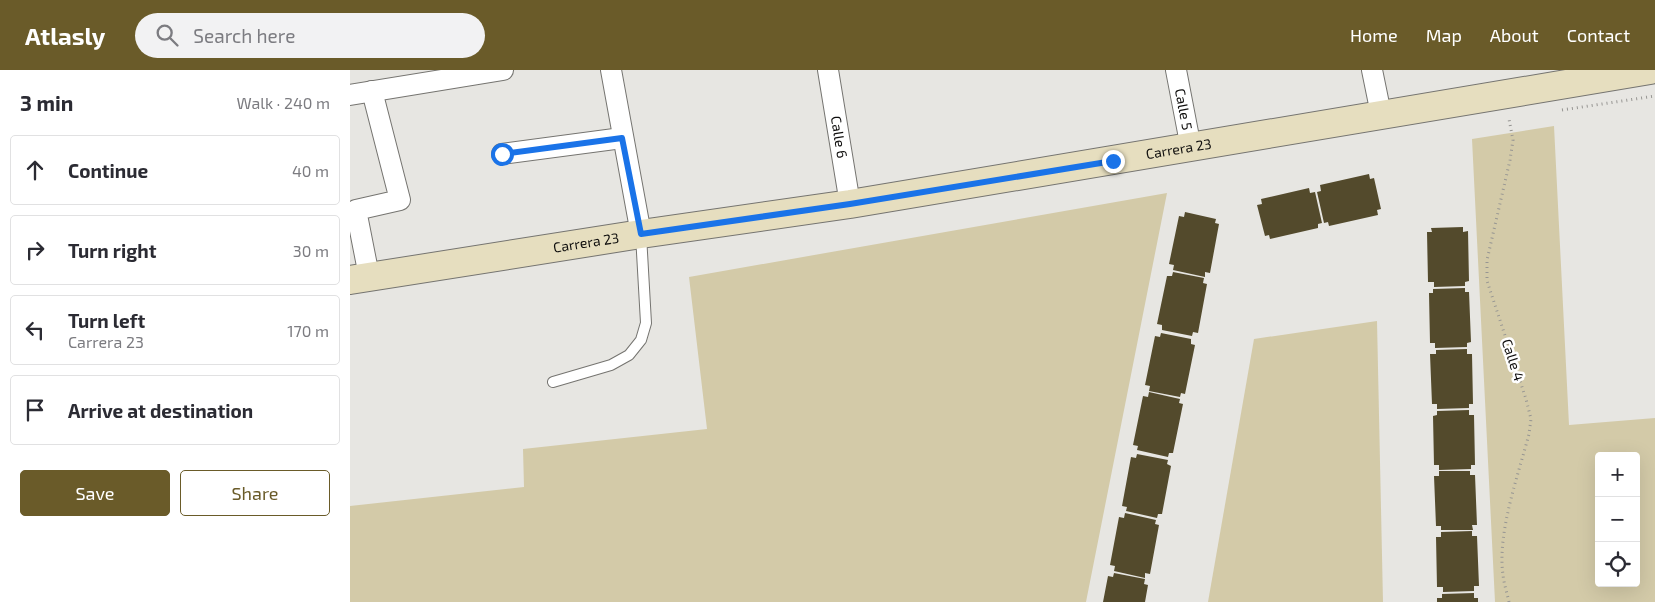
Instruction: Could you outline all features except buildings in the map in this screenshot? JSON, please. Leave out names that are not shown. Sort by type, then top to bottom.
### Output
[{"type":"street","points":[[350,95],[503,70]]},
{"type":"street","points":[[611,70],[641,234]]},
{"type":"street","name":"Calle 6","points":[[828,70],[850,204]]},
{"type":"street","name":"Calle 5","points":[[1176,70],[1191,148]]},
{"type":"street","points":[[1372,70],[1381,114]]},
{"type":"street","name":"Carrera 23","points":[[359,278],[850,204],[1650,70]]},
{"type":"street","points":[[359,278],[356,210],[400,200],[372,91]]},
{"type":"street","points":[[502,154],[622,138]]},
{"type":"lane","points":[[553,382],[611,366],[629,355],[641,340],[646,323],[641,234]]},
{"type":"path","points":[[1558,111],[1655,96]]},
{"type":"path","name":"Calle 4","points":[[1509,119],[1513,140],[1487,260],[1488,281],[1531,419],[1529,434],[1506,520],[1503,546],[1503,574],[1509,602]]},
{"type":"shaded area","points":[[1554,126],[1569,425],[1655,418],[1655,602],[1495,602],[1472,139]]},
{"type":"shaded area","points":[[1167,193],[1086,602],[350,602],[350,506],[524,487],[523,449],[707,429],[689,277]]},
{"type":"shaded area","points":[[1377,321],[1383,602],[1208,602],[1254,339]]},
{"type":"route","points":[[502,154],[622,138],[641,234],[850,204],[1113,161]]}]
